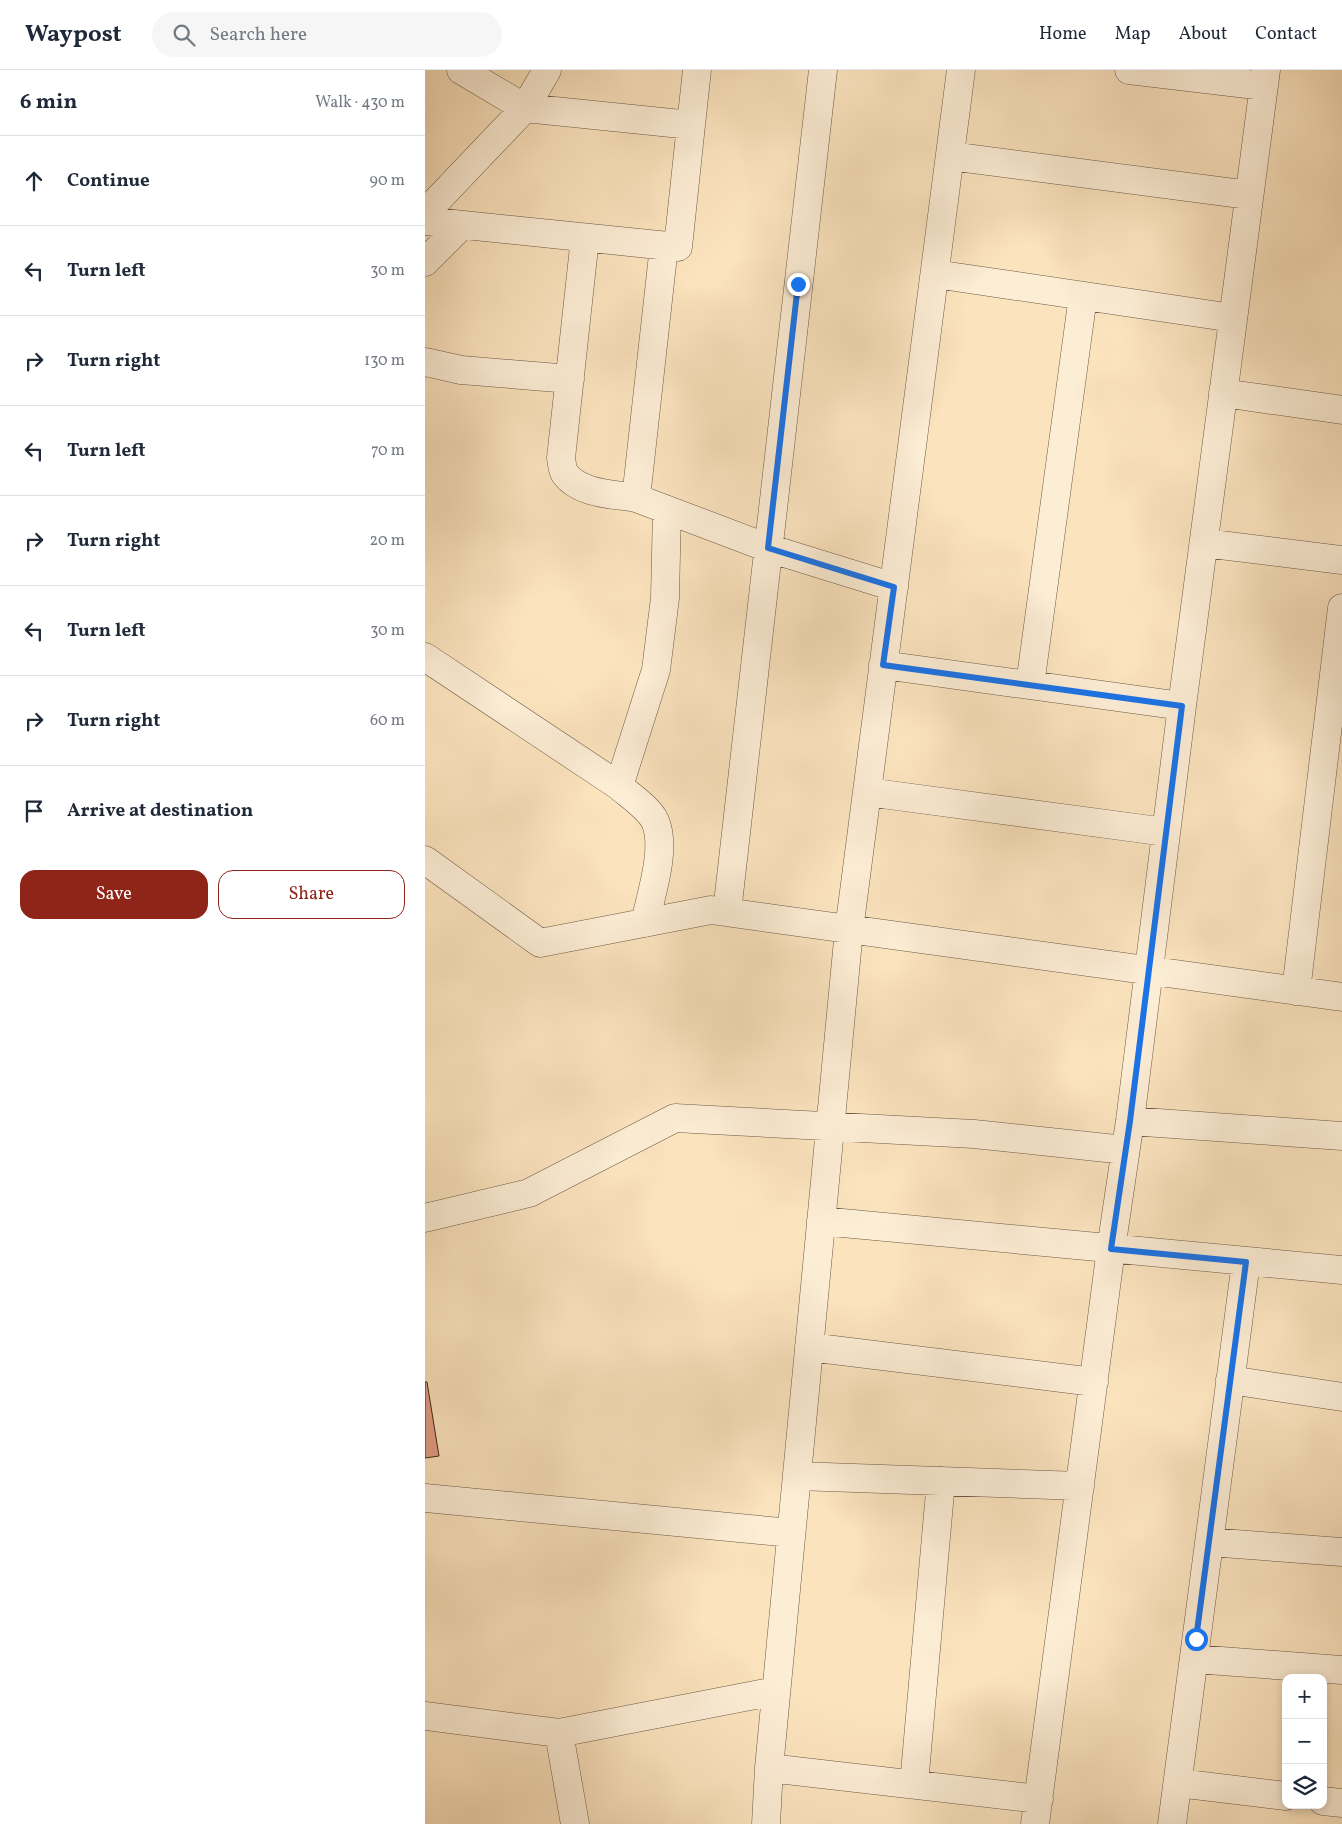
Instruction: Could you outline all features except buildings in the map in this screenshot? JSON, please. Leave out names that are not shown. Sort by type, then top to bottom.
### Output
[{"type":"street","points":[[461,70],[525,108],[691,125]]},
{"type":"street","points":[[425,212],[525,108],[547,70]]},
{"type":"street","points":[[425,221],[678,247],[697,70]]},
{"type":"street","points":[[727,912],[823,70]]},
{"type":"street","points":[[767,1824],[769,1768],[849,930],[961,70]]},
{"type":"street","points":[[769,1768],[914,1784],[1037,1812],[1111,1249],[1130,1121],[1203,542],[1265,78],[1129,70]]},
{"type":"street","points":[[950,156],[1249,195]]},
{"type":"street","points":[[425,262],[462,225]]},
{"type":"street","points":[[585,238],[561,458],[563,472],[572,481],[584,488],[636,498],[768,548],[894,587]]},
{"type":"street","points":[[636,498],[664,246]]},
{"type":"street","points":[[935,274],[1233,318]]},
{"type":"street","points":[[1030,685],[1083,296]]},
{"type":"street","points":[[425,362],[461,370],[569,379]]},
{"type":"street","points":[[1223,393],[1342,410]]},
{"type":"street","points":[[619,786],[657,670],[665,598],[667,510]]},
{"type":"street","points":[[1203,542],[1342,560]]},
{"type":"street","points":[[1297,992],[1342,608]]},
{"type":"street","points":[[425,657],[619,786],[655,820],[659,842],[657,863],[645,923]]},
{"type":"street","points":[[883,665],[1182,706]]},
{"type":"street","points":[[867,792],[1166,832]]},
{"type":"street","points":[[425,860],[540,943],[711,910],[1342,997]]},
{"type":"street","points":[[425,1218],[529,1194],[675,1118],[974,1134],[1125,1150]]},
{"type":"street","points":[[1130,1121],[1342,1136]]},
{"type":"street","points":[[821,1221],[1342,1270]]},
{"type":"street","points":[[1172,1824],[1246,1262]]},
{"type":"street","points":[[809,1347],[1094,1382]]},
{"type":"street","points":[[1230,1380],[1342,1398]]},
{"type":"street","points":[[797,1476],[1080,1486]]},
{"type":"street","points":[[914,1784],[941,1481]]},
{"type":"street","points":[[425,1498],[791,1533]]},
{"type":"street","points":[[1209,1542],[1342,1552]]},
{"type":"street","points":[[1194,1659],[1342,1670]]},
{"type":"street","points":[[425,1716],[559,1733],[777,1691]]},
{"type":"street","points":[[559,1733],[575,1824]]},
{"type":"street","points":[[1177,1783],[1282,1796]]},
{"type":"street","points":[[1327,1801],[1342,1803]]},
{"type":"route","points":[[798,284],[768,548],[894,587],[883,665],[1182,706],[1130,1121],[1111,1249],[1246,1262],[1196,1639]]}]
